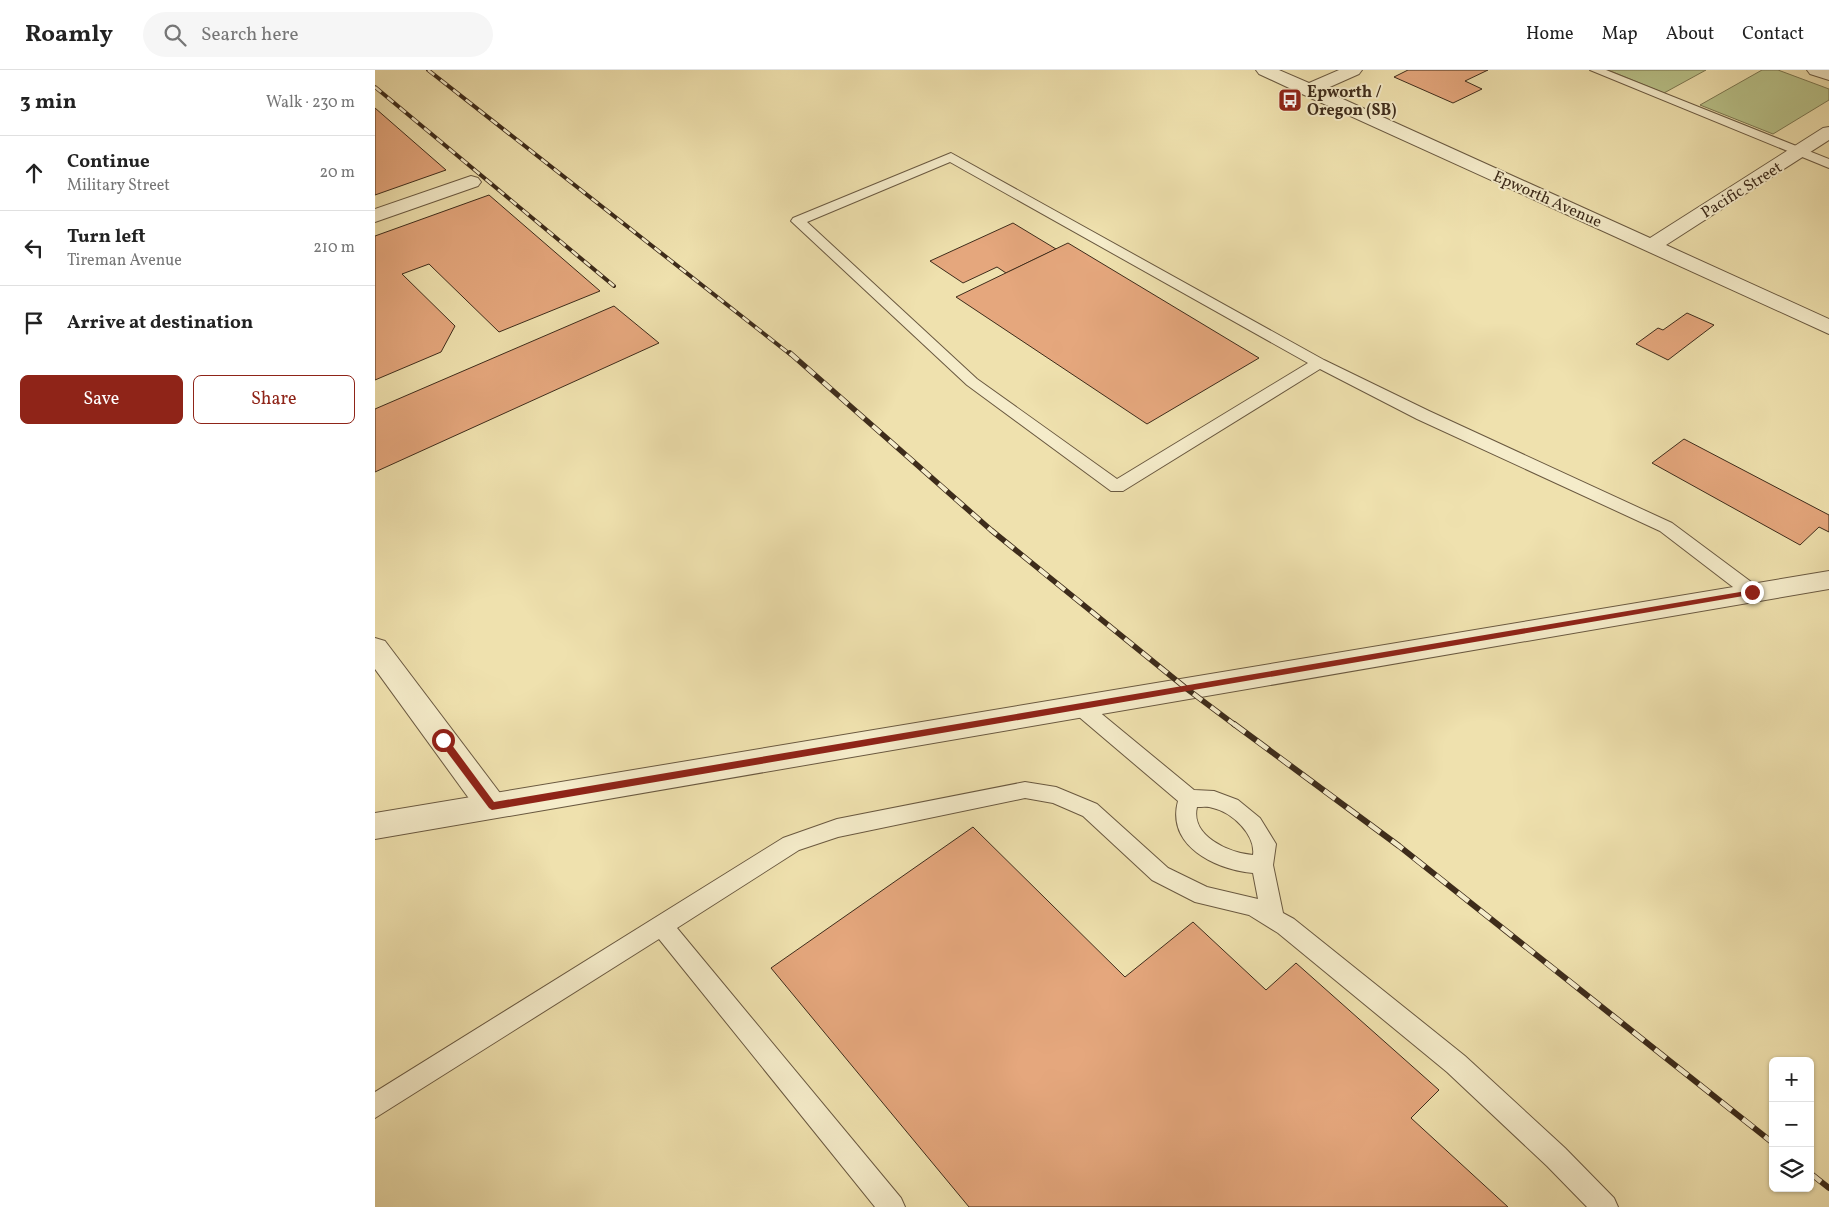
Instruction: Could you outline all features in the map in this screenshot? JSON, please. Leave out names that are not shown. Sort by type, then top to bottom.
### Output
[{"type":"street","name":"Epworth Avenue","points":[[1265,70],[1653,245],[1829,327]]},
{"type":"street","points":[[1308,90],[1353,70]]},
{"type":"street","points":[[1816,70],[1829,75]]},
{"type":"street","name":"Pacific Street","points":[[1653,245],[1829,132]]},
{"type":"street","points":[[375,216],[471,182]]},
{"type":"street","points":[[375,826],[1829,580]]},
{"type":"street","points":[[375,648],[492,806]]},
{"type":"lane","points":[[1596,70],[1829,164]]},
{"type":"lane","points":[[1319,363],[1117,487],[972,382],[797,221],[951,157],[1319,363],[1423,415],[1666,527],[1752,592]]},
{"type":"lane","points":[[1079,706],[1189,798],[1214,799],[1231,806],[1253,824],[1265,844],[1262,864],[1273,918]]},
{"type":"lane","points":[[375,1106],[791,844],[837,828],[1025,790],[1056,795],[1090,810],[1160,874],[1203,895],[1254,907],[1286,926],[1456,1064],[1556,1157],[1605,1207]]},
{"type":"lane","points":[[1189,798],[1185,814],[1191,834],[1213,852],[1232,862],[1262,864]]},
{"type":"lane","points":[[662,926],[892,1207]]},
{"type":"green space","points":[[1608,70],[1706,70],[1664,93]]},
{"type":"green space","points":[[1762,70],[1778,70],[1829,89],[1829,100],[1773,134],[1700,105]]},
{"type":"building","points":[[1408,70],[1488,70],[1465,81],[1482,89],[1453,103],[1394,77]]},
{"type":"building","points":[[375,108],[446,170],[375,195]]},
{"type":"building","points":[[489,195],[600,291],[499,332],[429,264],[402,274],[455,326],[441,352],[375,380],[375,236]]},
{"type":"building","points":[[1013,223],[1056,249],[1006,273],[997,267],[963,283],[930,261]]},
{"type":"building","points":[[1068,243],[1259,358],[1147,424],[956,297]]},
{"type":"building","points":[[614,306],[659,343],[375,472],[375,409]]},
{"type":"building","points":[[1687,313],[1714,325],[1668,360],[1636,344],[1658,328],[1663,330]]},
{"type":"building","points":[[1684,439],[1829,515],[1829,532],[1819,527],[1800,545],[1652,463]]},
{"type":"building","points":[[973,827],[1125,977],[1193,922],[1266,990],[1296,963],[1439,1090],[1411,1118],[1508,1207],[969,1207],[771,968]]},
{"type":"railway","points":[[428,70],[791,355]]},
{"type":"railway","points":[[375,87],[614,286]]},
{"type":"railway","points":[[790,353],[991,530],[1187,689],[1235,725]]},
{"type":"railway","points":[[1234,724],[1399,846],[1769,1140]]},
{"type":"railway","points":[[1814,1176],[1829,1188]]},
{"type":"place","name":"Epworth / Oregon (SB)","points":[[1290,100]]},
{"type":"route","points":[[443,740],[492,806],[1752,592]]}]
